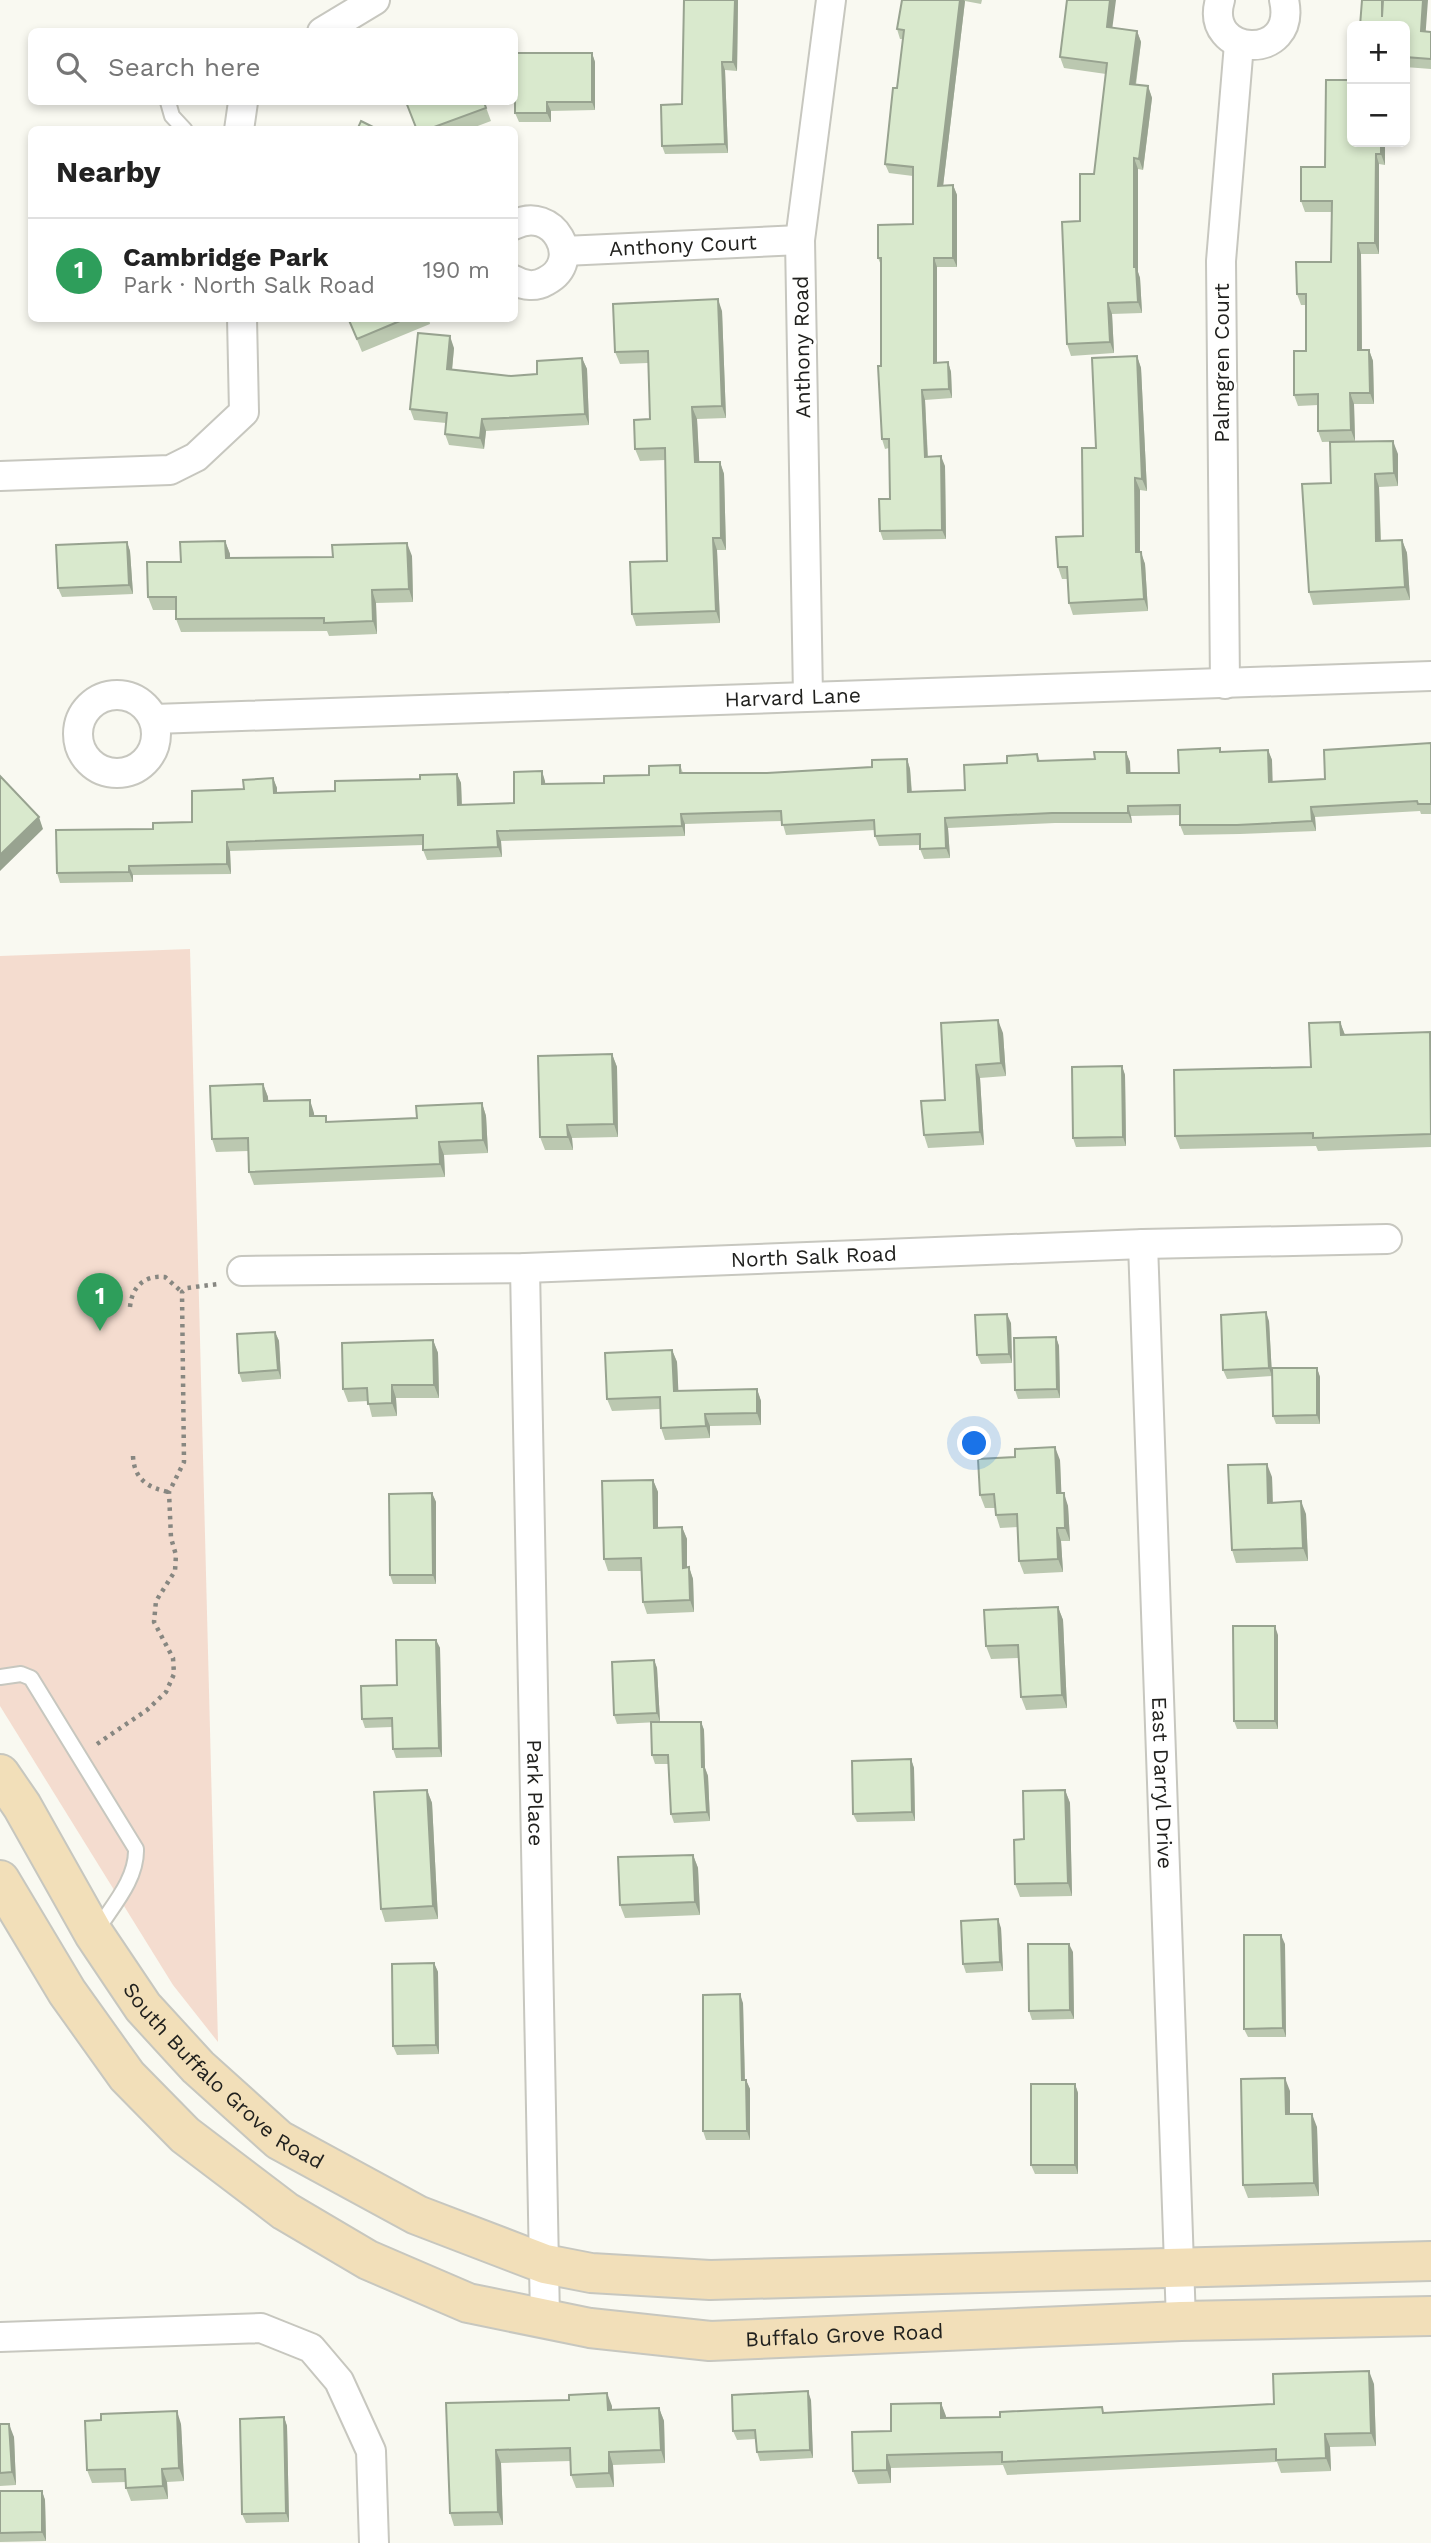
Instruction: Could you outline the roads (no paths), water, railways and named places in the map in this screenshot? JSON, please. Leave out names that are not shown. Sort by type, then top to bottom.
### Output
[{"type":"main road","name":"South Buffalo Grove Road","points":[[0,1774],[22,1806],[94,1934],[143,2007],[198,2067],[279,2140],[417,2215],[545,2264]]},
{"type":"main road","name":"Buffalo Grove Road","points":[[0,1880],[66,1992],[127,2076],[185,2135],[285,2211],[368,2260],[468,2303],[590,2328],[710,2341],[1181,2321],[1431,2316]]},
{"type":"main road","points":[[545,2264],[591,2273],[710,2280],[1431,2261]]},
{"type":"street","points":[[329,28],[375,0]]},
{"type":"street","name":"Anthony Road","points":[[808,696],[800,240],[831,0]]},
{"type":"street","points":[[1220,0],[1218,18],[1229,37],[1239,44],[1261,45],[1280,32],[1287,10],[1284,0]]},
{"type":"street","name":"Palmgren Court","points":[[1225,684],[1221,261],[1239,44]]},
{"type":"street","points":[[240,126],[243,105]]},
{"type":"street","points":[[518,224],[528,220],[548,224],[556,231],[564,251],[558,272],[550,279],[541,284],[530,285],[518,281]]},
{"type":"street","name":"Anthony Court","points":[[564,251],[800,240]]},
{"type":"street","points":[[0,476],[170,470],[196,457],[244,412],[242,322]]},
{"type":"street","name":"Harvard Lane","points":[[154,719],[1431,676]]},
{"type":"street","name":"North Salk Road","points":[[242,1271],[525,1268],[1143,1244],[1387,1239]]},
{"type":"street","name":"East Darryl Drive","points":[[1143,1244],[1181,2321]]},
{"type":"street","name":"Park Place","points":[[525,1268],[545,2319]]},
{"type":"street","points":[[0,2337],[261,2328],[311,2348],[339,2381],[371,2451],[374,2543]]},
{"type":"lane","points":[[168,105],[172,116],[181,126]]},
{"type":"lane","points":[[0,1677],[22,1674],[31,1678],[136,1849],[137,1861],[133,1874],[94,1934]]},
{"type":"place","name":"Cambridge Park","points":[[100,1331]]}]
